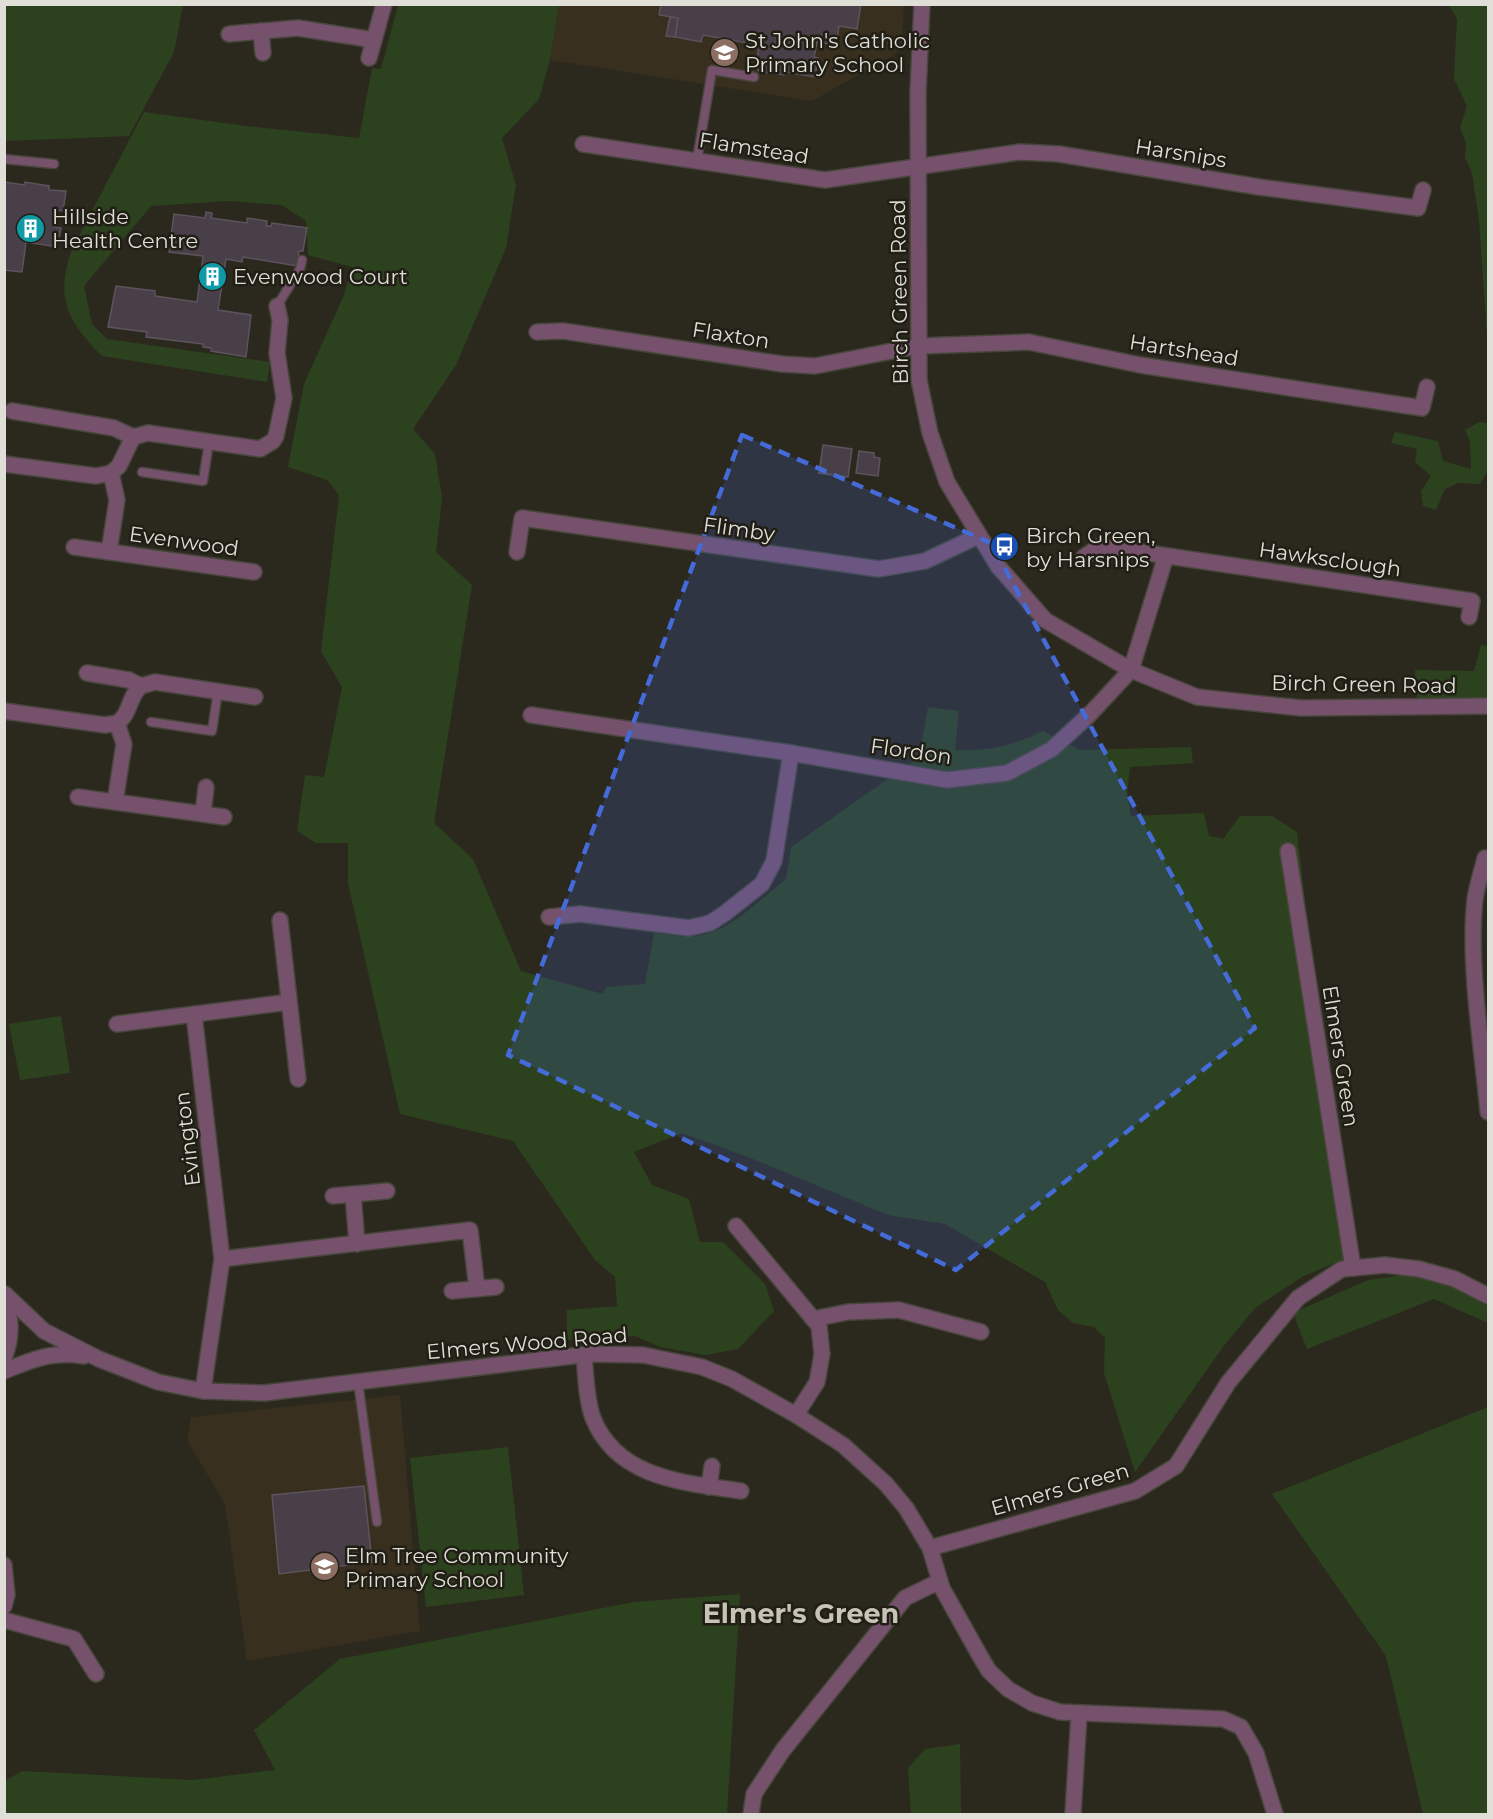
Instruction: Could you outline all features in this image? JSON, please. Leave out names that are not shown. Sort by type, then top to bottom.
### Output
[{"type":"street","points":[[369,58],[384,4]]},
{"type":"street","name":"Birch Green Road","points":[[922,4],[918,92],[918,346],[924,408],[937,457],[947,482],[998,566],[1045,620],[1131,669],[1197,697],[1301,708],[1488,706]]},
{"type":"street","points":[[229,34],[314,29],[374,40]]},
{"type":"street","points":[[261,31],[263,53]]},
{"type":"street","name":"Flamstead","points":[[583,144],[825,180],[919,168]]},
{"type":"street","name":"Harsnips","points":[[919,168],[1020,152],[1059,154],[1259,187],[1418,208],[1423,190]]},
{"type":"street","points":[[12,411],[114,428],[133,437],[148,433],[260,449],[273,441],[276,436],[284,398],[277,353],[280,320],[277,306]]},
{"type":"street","name":"Flaxton","points":[[537,332],[563,331],[782,364],[815,366],[918,346]]},
{"type":"street","name":"Hartshead","points":[[918,346],[1029,342],[1140,365],[1422,408],[1427,387]]},
{"type":"street","points":[[4,464],[96,476],[111,473],[119,466],[133,437]]},
{"type":"street","name":"Evenwood","points":[[109,552],[117,500],[111,473]]},
{"type":"street","name":"Flimby","points":[[517,552],[522,518],[879,569],[925,561],[978,536]]},
{"type":"street","name":"Hawksclough","points":[[1084,558],[1100,546],[1472,601],[1468,617]]},
{"type":"street","name":"Evenwood","points":[[74,547],[254,572]]},
{"type":"street","points":[[1131,669],[1166,556]]},
{"type":"street","name":"Flordon","points":[[531,715],[791,753],[947,780],[1007,773],[1052,749],[1089,715],[1131,669]]},
{"type":"street","points":[[87,674],[129,680],[141,686]]},
{"type":"street","points":[[4,711],[105,725],[117,723],[126,716],[133,695],[141,686],[155,682],[255,697]]},
{"type":"street","points":[[115,802],[123,744],[117,723]]},
{"type":"street","points":[[549,917],[580,914],[689,928],[710,922],[724,914],[762,884],[774,861],[791,753]]},
{"type":"street","points":[[203,814],[206,787]]},
{"type":"street","points":[[78,797],[224,817]]},
{"type":"street","name":"Elmers Green","points":[[1288,851],[1353,1268]]},
{"type":"street","points":[[1485,858],[1475,898],[1474,929],[1476,987],[1488,1112]]},
{"type":"street","points":[[280,920],[298,1079]]},
{"type":"street","points":[[117,1024],[289,1002]]},
{"type":"street","name":"Evington","points":[[194,1014],[222,1259],[203,1391]]},
{"type":"street","points":[[333,1196],[387,1191]]},
{"type":"street","points":[[353,1194],[357,1244]]},
{"type":"street","points":[[736,1226],[819,1326],[822,1354],[818,1382],[796,1414]]},
{"type":"street","points":[[222,1259],[470,1230],[477,1289]]},
{"type":"street","name":"Elmers Green","points":[[930,1548],[1135,1491],[1176,1466],[1228,1383],[1298,1298],[1342,1269],[1385,1266],[1419,1269],[1455,1279],[1488,1296]]},
{"type":"street","points":[[452,1291],[496,1287]]},
{"type":"street","points":[[4,1358],[11,1336],[11,1315],[5,1294]]},
{"type":"street","name":"Elmers Wood Road","points":[[5,1294],[44,1331],[99,1359],[169,1386],[203,1391],[264,1393],[584,1355],[643,1355],[672,1359],[732,1379],[796,1414],[843,1444],[886,1484],[906,1508],[930,1548]]},
{"type":"street","points":[[813,1319],[848,1312],[899,1310],[981,1332]]},
{"type":"street","name":"Elmers Wood Road","points":[[4,1371],[42,1355],[64,1353],[99,1359]]},
{"type":"street","points":[[584,1355],[593,1418],[614,1451],[642,1471],[741,1491]]},
{"type":"street","points":[[710,1486],[712,1466]]},
{"type":"street","points":[[930,1548],[940,1581],[980,1656],[998,1680],[1032,1703],[1060,1712],[1223,1719],[1240,1727],[1256,1753],[1275,1815]]},
{"type":"street","points":[[4,1565],[7,1595],[4,1606]]},
{"type":"street","points":[[751,1815],[754,1794],[783,1750],[905,1598],[940,1581]]},
{"type":"street","points":[[4,1620],[74,1639],[96,1674]]},
{"type":"street","points":[[1073,1815],[1079,1714]]},
{"type":"lane","points":[[697,160],[712,70],[754,77]]},
{"type":"lane","points":[[4,159],[54,164]]},
{"type":"lane","points":[[277,306],[300,269],[302,260]]},
{"type":"lane","points":[[142,472],[203,481],[209,442]]},
{"type":"lane","points":[[151,722],[212,731],[218,691]]},
{"type":"lane","points":[[358,1381],[377,1522]]},
{"type":"highlighted area","points":[[742,435],[991,543],[1255,1028],[956,1270],[508,1055]]},
{"type":"shaded area","name":"St John's Catholic Primary School","points":[[559,5],[904,5],[902,44],[894,55],[812,101],[550,60]]},
{"type":"shaded area","name":"Elm Tree Community Primary School","points":[[400,1395],[420,1631],[247,1661],[225,1504],[187,1440],[191,1417]]},
{"type":"green space","points":[[4,5],[183,5],[174,52],[129,136],[5,141]]},
{"type":"green space","points":[[398,5],[559,5],[550,60],[539,99],[502,138],[516,185],[506,248],[456,365],[413,429],[435,454],[442,498],[436,552],[472,585],[434,823],[473,859],[521,971],[603,994],[606,987],[645,984],[654,933],[686,937],[708,934],[732,922],[755,905],[786,879],[791,847],[919,757],[928,707],[959,711],[955,750],[979,750],[1000,746],[1043,731],[1079,750],[1191,747],[1193,763],[1130,767],[1127,794],[1131,816],[1204,813],[1209,836],[1223,839],[1240,816],[1272,816],[1297,832],[1346,1258],[1302,1277],[1255,1308],[1223,1347],[1135,1472],[1104,1373],[1105,1338],[1094,1327],[1073,1323],[1058,1310],[1045,1282],[945,1224],[888,1215],[753,1159],[682,1133],[634,1152],[652,1185],[689,1199],[700,1242],[723,1242],[765,1284],[774,1311],[738,1349],[706,1355],[660,1347],[635,1336],[567,1340],[567,1310],[617,1306],[615,1277],[595,1260],[513,1141],[400,1114],[348,883],[348,843],[316,843],[297,831],[305,775],[324,777],[342,687],[321,651],[339,495],[327,480],[288,467],[304,384],[344,295],[352,267],[308,255],[306,221],[282,205],[229,201],[151,206],[84,286],[92,324],[107,339],[270,362],[267,382],[102,356],[72,319],[65,294],[67,264],[73,247],[144,112],[359,138],[372,68],[381,69]]},
{"type":"green space","points":[[1449,5],[1488,5],[1488,352],[1479,220],[1472,173],[1465,157],[1466,143],[1460,128],[1467,106],[1454,79],[1457,19]]},
{"type":"green space","points":[[1479,422],[1488,423],[1488,470],[1480,484],[1458,483],[1445,489],[1436,510],[1423,506],[1421,491],[1431,476],[1415,462],[1417,449],[1391,443],[1395,432],[1438,441],[1443,461],[1471,469],[1470,442],[1465,430]]},
{"type":"green space","points":[[1481,645],[1488,646],[1488,700],[1417,700],[1415,670],[1474,671]]},
{"type":"green space","points":[[61,1016],[70,1073],[20,1080],[9,1024]]},
{"type":"green space","points":[[1417,1259],[1488,1290],[1488,1323],[1434,1299],[1307,1349],[1293,1313],[1368,1280],[1404,1275]]},
{"type":"green space","points":[[1488,1407],[1488,1814],[1423,1814],[1386,1656],[1272,1494]]},
{"type":"green space","points":[[508,1447],[524,1595],[426,1607],[410,1458]]},
{"type":"green space","points":[[740,1594],[727,1814],[5,1814],[5,1781],[22,1771],[193,1780],[275,1770],[254,1730],[340,1659],[634,1602]]},
{"type":"green space","points":[[960,1744],[961,1814],[911,1814],[908,1768],[925,1749]]},
{"type":"building","points":[[661,4],[861,4],[857,29],[839,26],[836,45],[817,42],[814,57],[818,58],[815,77],[785,72],[784,75],[773,73],[775,66],[770,65],[768,73],[759,71],[755,66],[760,42],[754,41],[753,44],[703,35],[701,42],[675,37],[678,18],[659,15]]},
{"type":"building","points":[[670,17],[678,18],[675,37],[666,36]]},
{"type":"building","name":"Hillside Health Centre","points":[[4,182],[24,185],[25,182],[49,186],[49,190],[66,191],[63,211],[57,210],[55,227],[61,228],[57,247],[26,242],[22,272],[4,270]]},
{"type":"building","name":"Evenwood Court","points":[[206,212],[212,213],[211,218],[247,223],[247,218],[267,221],[266,226],[271,226],[272,223],[307,228],[303,251],[299,251],[297,266],[243,257],[242,262],[226,259],[218,310],[251,315],[246,357],[211,351],[211,348],[203,347],[203,344],[146,337],[147,332],[108,327],[116,286],[155,291],[155,296],[197,302],[203,256],[169,252],[174,214],[205,218]]},
{"type":"building","points":[[823,445],[852,449],[848,477],[819,473]]},
{"type":"building","points":[[859,451],[874,453],[874,457],[880,458],[878,476],[856,473]]},
{"type":"building","points":[[364,1486],[372,1562],[279,1574],[272,1495]]},
{"type":"place","name":"St John's Catholic Primary School","points":[[724,52]]},
{"type":"place","name":"Hillside Health Centre","points":[[31,228]]},
{"type":"place","name":"Evenwood Court","points":[[212,276]]},
{"type":"place","name":"Birch Green, by Harsnips","points":[[1005,547]]},
{"type":"place","name":"Elm Tree Community Primary School","points":[[324,1567]]},
{"type":"district","name":"Elmer's Green","points":[[801,1613]]}]
